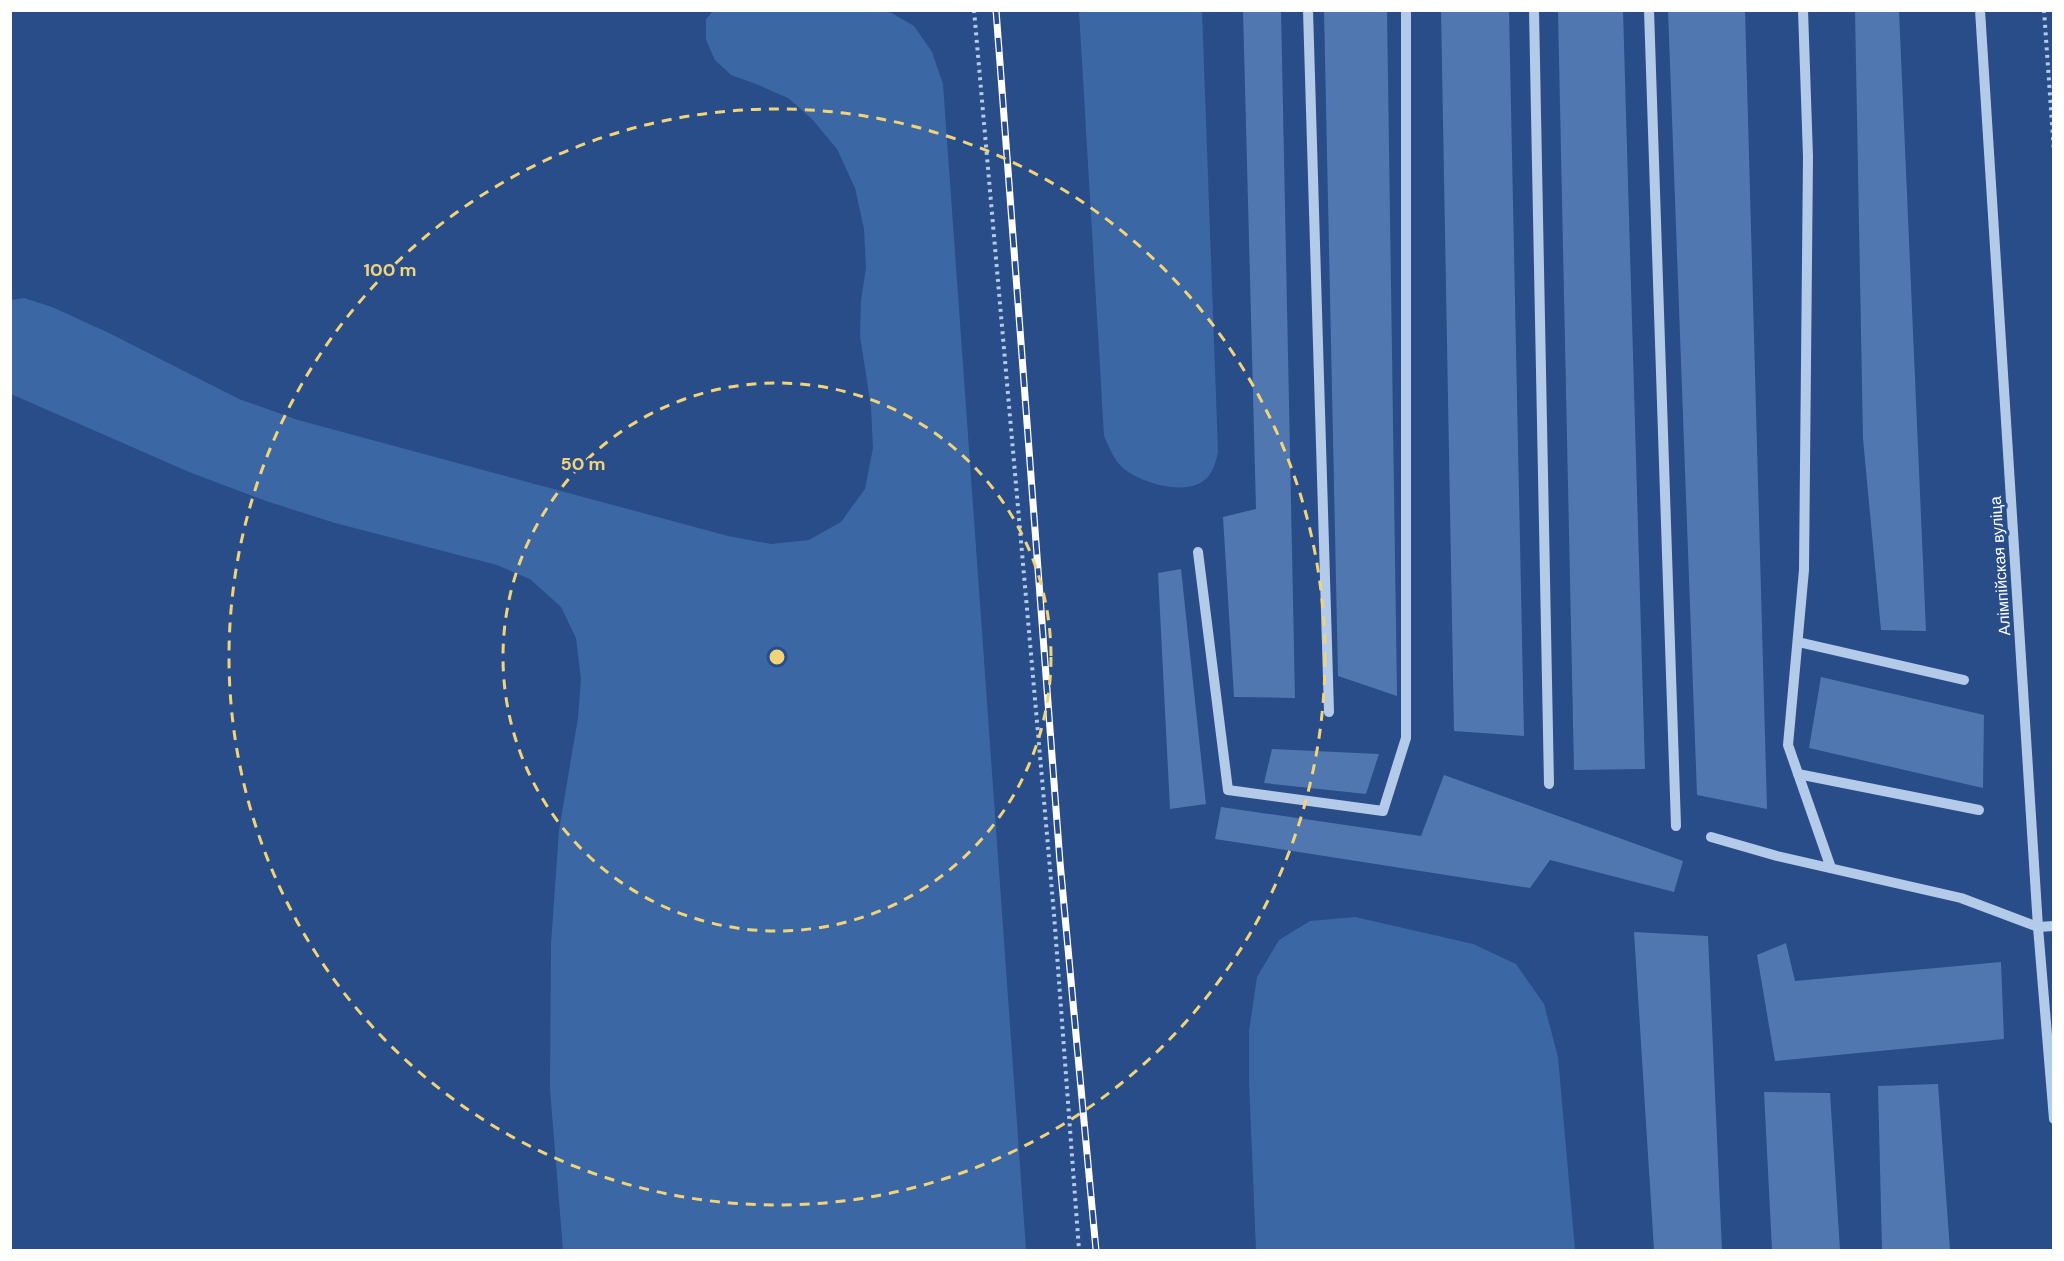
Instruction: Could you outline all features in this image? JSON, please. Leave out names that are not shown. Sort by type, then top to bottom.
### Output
[{"type":"street","points":[[1308,10],[1329,712]]},
{"type":"street","points":[[1198,552],[1228,790],[1383,811],[1406,738],[1406,10]]},
{"type":"street","points":[[1534,10],[1549,784]]},
{"type":"street","points":[[1649,10],[1676,826]]},
{"type":"street","points":[[1803,10],[1808,157],[1804,558],[1788,745],[1831,868]]},
{"type":"street","name":"Алімпійская вуліца","points":[[1980,10],[2038,927],[2054,1119]]},
{"type":"street","points":[[1798,642],[1964,680]]},
{"type":"street","points":[[1798,774],[1979,810]]},
{"type":"street","points":[[1711,837],[1777,856],[1961,898],[2038,927],[2054,926]]},
{"type":"path","points":[[974,10],[1054,914],[1079,1251]]},
{"type":"path","points":[[2044,10],[2054,152]]},
{"type":"shaded area","points":[[713,11],[888,11],[914,26],[932,52],[943,84],[1026,1250],[563,1250],[550,1089],[551,944],[559,830],[578,718],[581,679],[576,638],[561,607],[530,579],[497,565],[335,523],[266,501],[189,472],[11,394],[11,300],[24,298],[52,307],[109,333],[239,399],[298,420],[728,536],[771,544],[809,540],[841,522],[865,489],[873,448],[871,407],[860,336],[861,300],[866,268],[864,229],[855,188],[837,149],[812,119],[788,98],[731,75],[715,60],[706,40],[706,19]]},
{"type":"shaded area","points":[[1079,11],[1202,11],[1218,452],[1213,469],[1207,478],[1189,487],[1165,486],[1131,474],[1117,461],[1104,436]]},
{"type":"shaded area","points":[[1355,917],[1473,944],[1516,964],[1544,1004],[1558,1057],[1575,1250],[1256,1250],[1249,1031],[1257,977],[1279,940],[1310,921]]},
{"type":"building","points":[[1243,10],[1281,10],[1295,698],[1234,697],[1223,517],[1256,509]]},
{"type":"building","points":[[1324,10],[1387,10],[1397,696],[1338,676]]},
{"type":"building","points":[[1441,10],[1509,10],[1524,736],[1454,731]]},
{"type":"building","points":[[1558,10],[1623,10],[1645,769],[1574,770]]},
{"type":"building","points":[[1668,10],[1745,10],[1767,809],[1697,795]]},
{"type":"building","points":[[1855,10],[1899,10],[1926,631],[1881,630],[1863,439]]},
{"type":"building","points":[[1181,569],[1206,804],[1170,809],[1158,573]]},
{"type":"building","points":[[1821,677],[1984,715],[1983,788],[1809,748]]},
{"type":"building","points":[[1272,749],[1379,754],[1366,794],[1264,783]]},
{"type":"building","points":[[1444,775],[1683,861],[1674,892],[1550,860],[1530,888],[1215,839],[1221,807],[1421,836]]},
{"type":"building","points":[[1634,932],[1708,936],[1722,1250],[1654,1250]]},
{"type":"building","points":[[1786,943],[1795,981],[2001,962],[2004,1039],[1775,1061],[1757,955]]},
{"type":"building","points":[[1938,1084],[1950,1250],[1882,1250],[1878,1086]]},
{"type":"building","points":[[1764,1092],[1830,1093],[1840,1250],[1772,1250]]},
{"type":"railway","points":[[996,10],[1060,862],[1096,1250]]}]
